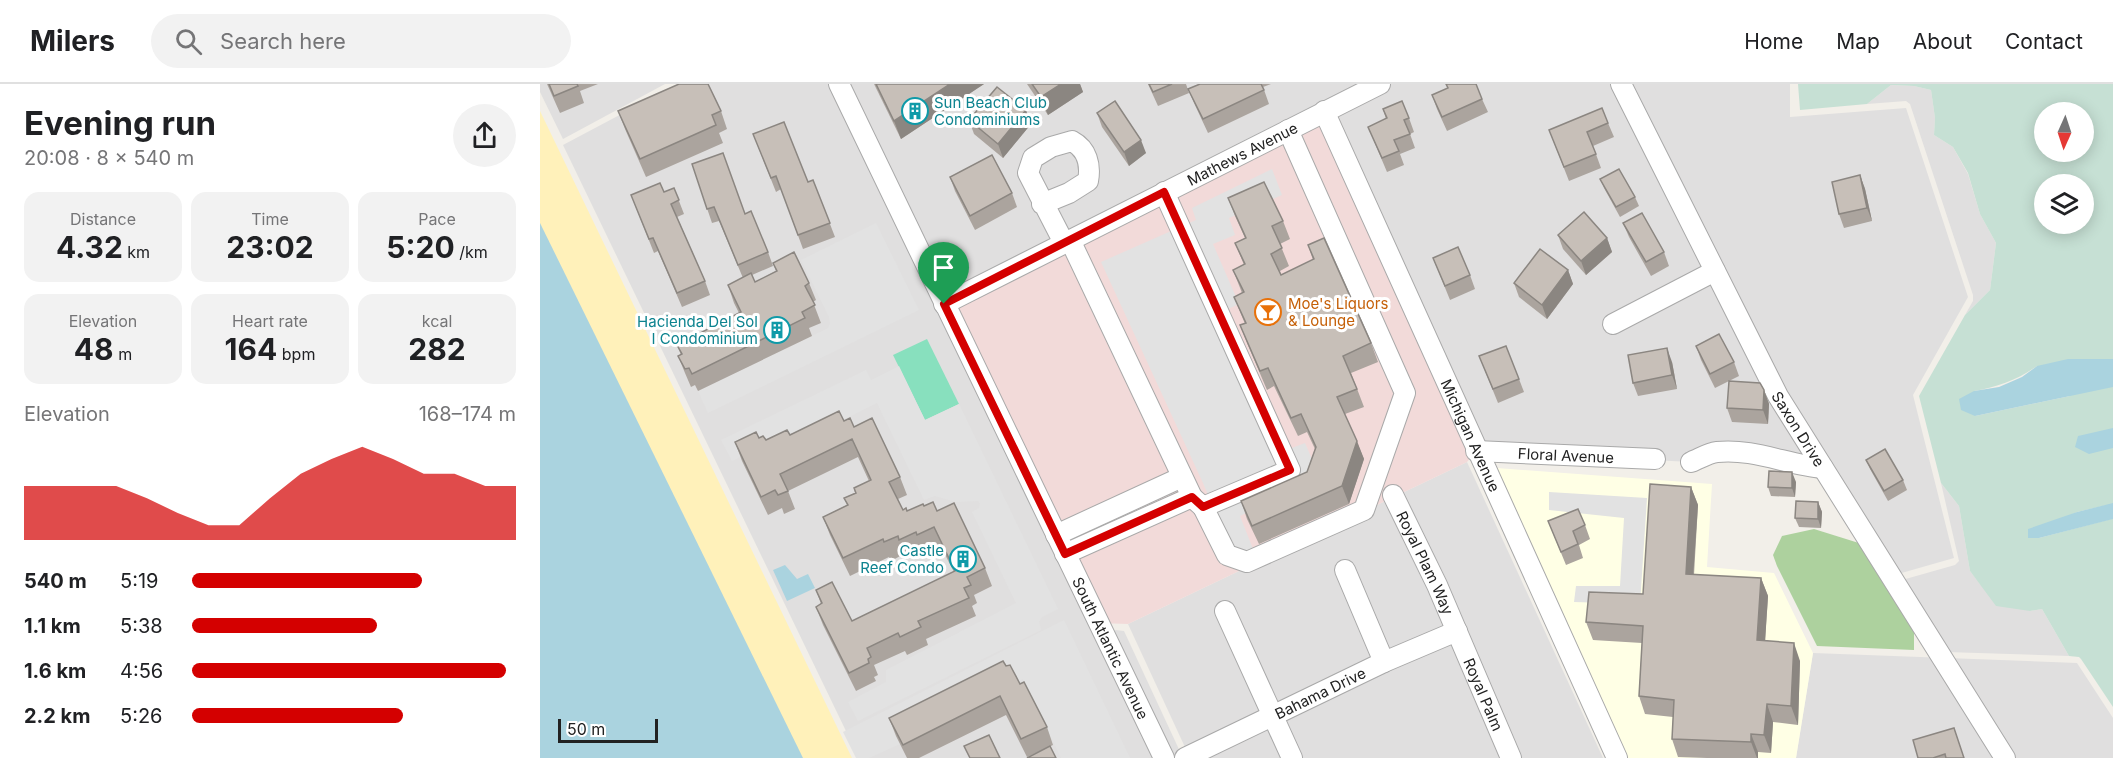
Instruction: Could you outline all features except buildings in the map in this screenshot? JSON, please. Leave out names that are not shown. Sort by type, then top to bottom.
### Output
[{"type":"street","name":"South Atlantic Avenue","points":[[839,84],[1164,758]]},
{"type":"street","name":"Mathews Avenue","points":[[944,304],[1380,84]]},
{"type":"street","name":"Saxon Drive","points":[[1621,84],[1778,396],[2005,758]]},
{"type":"street","name":"Michigan Avenue","points":[[1324,111],[1617,758]]},
{"type":"street","points":[[1042,204],[1067,241],[1182,477],[1227,555],[1248,562],[1364,510],[1405,393],[1288,130]]},
{"type":"street","points":[[1065,554],[1197,502],[1290,470],[1164,192]]},
{"type":"street","points":[[1613,324],[1715,271]]},
{"type":"street","name":"Floral Avenue","points":[[1476,451],[1655,459]]},
{"type":"street","points":[[1691,462],[1715,452],[1745,453],[1808,467],[1823,468]]},
{"type":"street","points":[[1056,535],[1182,477]]},
{"type":"street","name":"Royal Plam Way","points":[[1393,495],[1457,630]]},
{"type":"street","points":[[1345,570],[1384,662]]},
{"type":"street","points":[[1225,611],[1292,758]]},
{"type":"street","name":"Bahama Drive","points":[[1185,758],[1384,662],[1457,630]]},
{"type":"street","name":"Royal Palm","points":[[1457,630],[1511,758]]},
{"type":"shaded area","points":[[540,84],[665,84],[563,139],[540,92]]},
{"type":"shaded area","points":[[678,84],[831,84],[1156,758],[859,758],[563,145]]},
{"type":"shaded area","points":[[839,84],[1790,84],[1790,117],[1906,108],[1968,297],[1913,395],[1954,558],[1891,576],[1823,468],[1769,458],[1691,462],[1476,451],[944,304]]},
{"type":"shaded area","points":[[1798,84],[2113,84],[2113,707],[2081,659],[2069,656],[2042,609],[2030,611],[1996,606],[1970,571],[1959,506],[1941,483],[1919,396],[1965,315],[1990,290],[1996,243],[1980,214],[1968,173],[1953,147],[1934,135],[1935,118],[1931,90],[1914,86],[1891,85],[1867,104],[1800,110]],"holes":[[[2037,366],[2070,396],[1975,416],[1974,391],[2007,382]],[[2107,505],[2111,519],[2039,538],[2028,538],[2077,512]]]},
{"type":"shaded area","points":[[1891,85],[1914,86],[1931,90],[1935,118],[1934,135],[1953,147],[1968,174],[1980,214],[1996,243],[1990,290],[1965,315],[1973,301],[1973,295],[1910,104],[1906,101],[1867,104]]},
{"type":"shaded area","points":[[1324,111],[1476,451],[1467,462],[1128,624],[1099,623],[944,304]]},
{"type":"shaded area","points":[[1272,169],[1282,195],[1229,218],[1235,235],[1213,244],[1239,304],[1213,316],[1276,454],[1305,443],[1315,466],[1308,484],[1240,516],[1253,549],[1235,558],[1101,262],[1196,220],[1192,208]]},
{"type":"shaded area","points":[[876,223],[919,310],[708,413],[698,391],[828,328],[829,317],[801,260]]},
{"type":"shaded area","points":[[899,366],[925,420],[959,404],[1058,609],[1042,617],[1039,622],[1041,630],[858,721],[848,702],[886,682],[886,670],[1016,603],[972,512],[979,508],[980,504],[978,501],[956,502],[935,496],[924,500],[877,403],[778,452],[772,443],[732,461],[721,440],[866,370],[871,380]]},
{"type":"shaded area","points":[[1467,462],[1603,758],[1190,758],[1128,624]]},
{"type":"shaded area","points":[[1484,467],[1712,484],[1707,567],[1774,573],[1813,653],[1796,758],[1617,758]]},
{"type":"shaded area","points":[[1941,483],[1959,506],[1970,571],[1980,584],[2030,611],[2042,609],[2069,656],[1946,652],[1902,580],[1955,565],[1959,561]]},
{"type":"shaded area","points":[[1549,492],[1647,498],[1640,604],[1574,602],[1576,586],[1620,586],[1624,518],[1549,510]]},
{"type":"shaded area","points":[[1064,620],[1130,758],[1061,758],[1023,679],[900,744],[869,758],[856,758],[843,732]]},
{"type":"shaded area","points":[[1124,631],[1183,758],[1172,758],[1112,632]]},
{"type":"shaded area","points":[[1813,653],[2077,663],[2113,718],[2113,758],[1796,758]]},
{"type":"green space","points":[[927,339],[959,404],[925,420],[893,355]]},
{"type":"green space","points":[[1814,529],[1862,544],[1914,627],[1914,650],[1817,646],[1773,555],[1782,536]]},
{"type":"sand","points":[[540,111],[852,758],[540,758]]},
{"type":"water","points":[[540,223],[803,758],[540,758]]},
{"type":"water","points":[[2068,359],[2113,359],[2113,387],[1975,416],[1961,410],[1959,399],[1974,391],[1999,387],[2022,377],[2037,366]]},
{"type":"water","points":[[2113,428],[2113,448],[2089,454],[2075,447],[2078,436]]},
{"type":"water","points":[[2113,503],[2113,519],[2039,538],[2028,538],[2028,529],[2077,512]]},
{"type":"water","points":[[785,565],[797,579],[808,574],[815,588],[787,601],[773,570]]},
{"type":"place","name":"Sun Beach Club Condominiums","points":[[915,111]]},
{"type":"place","name":"Moe's Liquors & Lounge","points":[[1268,312]]},
{"type":"place","name":"Hacienda Del Sol I Condominium","points":[[777,330]]},
{"type":"place","name":"Castle Reef Condo","points":[[963,559]]},
{"type":"route","points":[[1164,192],[1290,470],[1203,507],[1192,497],[1065,554],[944,304],[1164,192]]}]
